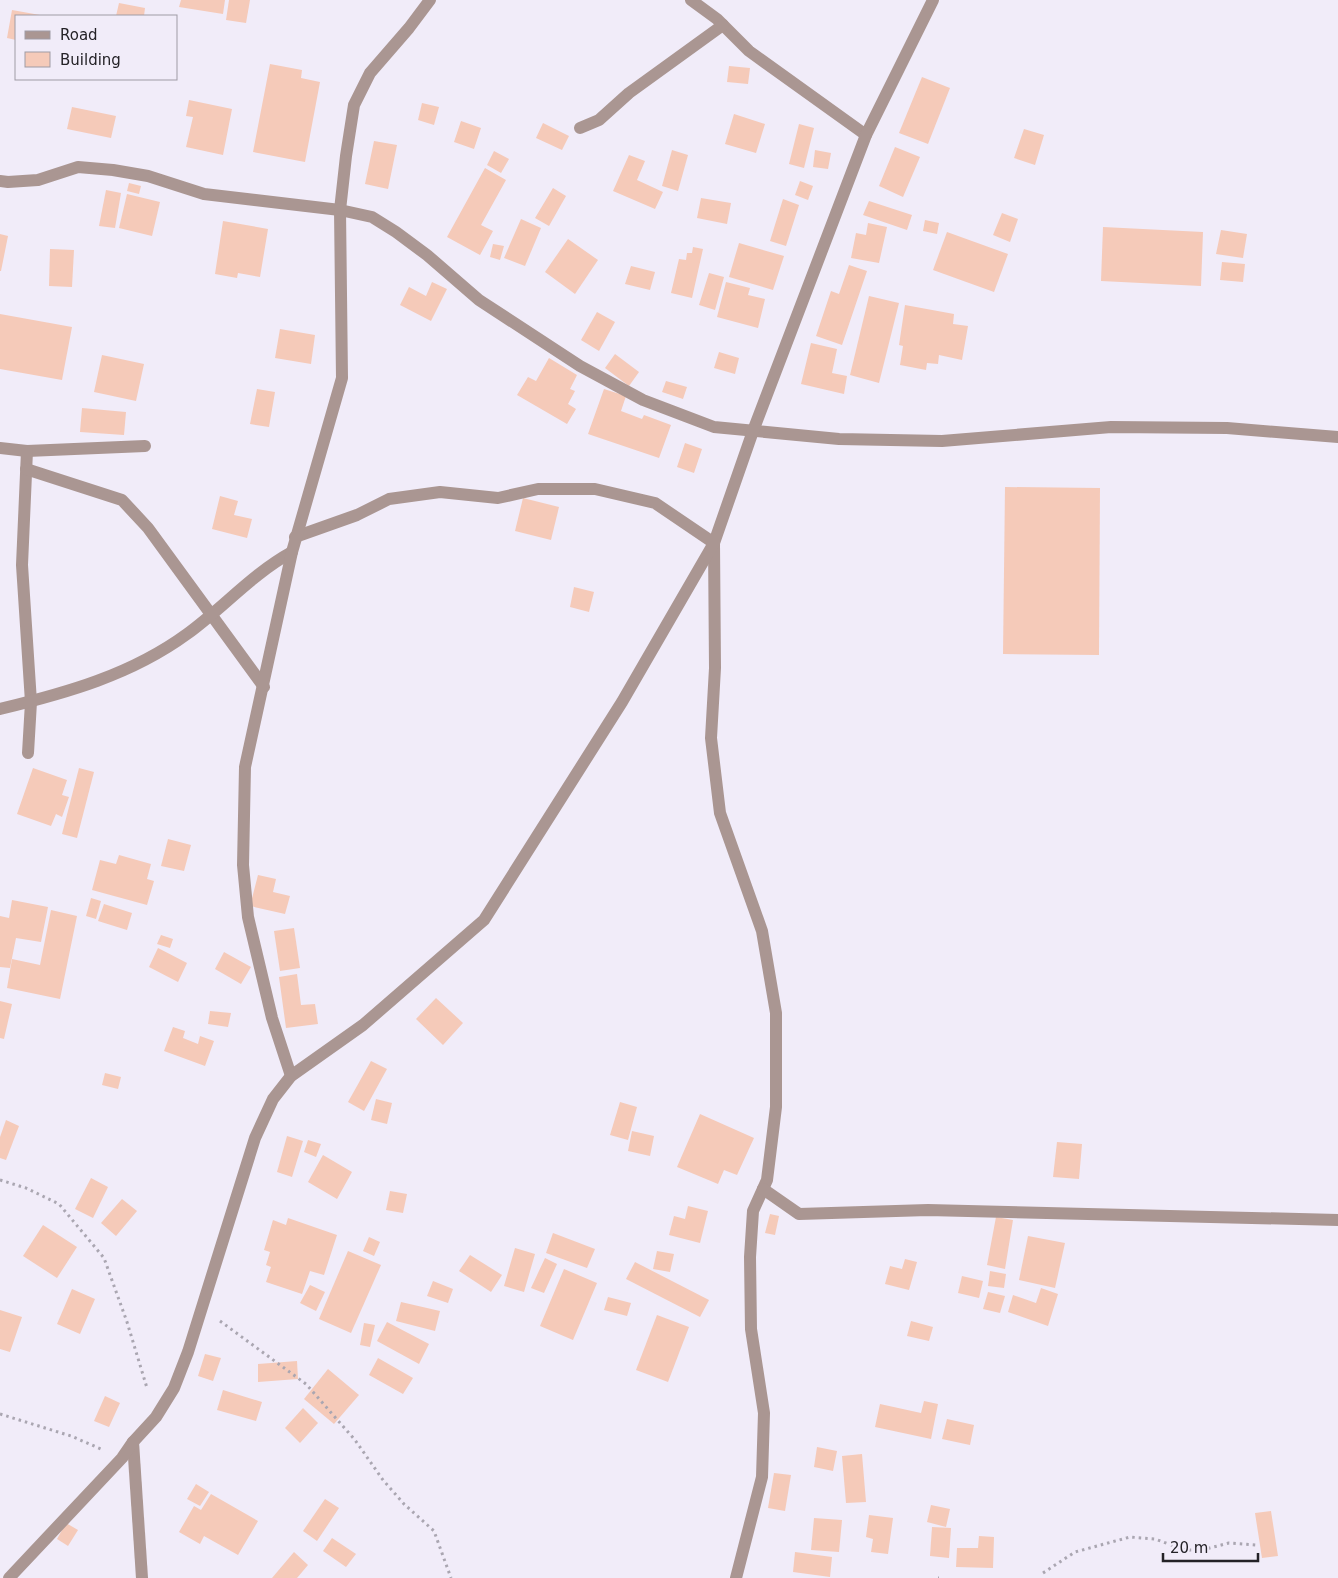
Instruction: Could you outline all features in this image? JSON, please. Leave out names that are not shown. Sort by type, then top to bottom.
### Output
[{"type":"street","points":[[291,1076],[255,952],[248,917],[243,865],[245,767],[264,687],[295,537],[342,378],[340,210],[354,105],[370,73],[409,28],[430,0]]},
{"type":"street","points":[[691,0],[723,25],[748,50],[866,135]]},
{"type":"street","points":[[8,1578],[122,1458],[156,1417],[174,1388],[188,1352],[255,1138],[273,1099],[291,1076],[363,1025],[484,920],[622,702],[714,542],[753,431],[866,135],[933,0]]},
{"type":"street","points":[[580,128],[599,120],[629,93],[723,25]]},
{"type":"street","points":[[0,181],[38,180],[78,167],[113,170],[148,176],[204,194],[340,210],[372,217],[396,232],[479,300],[580,366],[643,400],[714,427],[839,439],[942,441],[1121,427],[1227,428],[1338,437]]},
{"type":"street","points":[[0,448],[27,451],[145,446]]},
{"type":"street","points":[[27,451],[22,565],[30,702],[28,753]]},
{"type":"street","points":[[26,469],[122,500],[148,528],[264,687]]},
{"type":"street","points":[[295,537],[357,515],[389,499],[440,492],[498,498],[538,489],[595,489],[655,503],[714,542]]},
{"type":"street","points":[[714,542],[715,668],[711,738],[720,813],[762,932],[776,1013],[776,1107],[767,1180],[753,1211],[749,1298],[751,1329],[764,1413],[762,1477],[736,1578]]},
{"type":"street","points":[[0,709],[67,693],[126,670],[187,634],[266,566],[292,552]]},
{"type":"street","points":[[763,1189],[799,1214],[928,1210],[1338,1220]]},
{"type":"street","points":[[134,1442],[142,1578]]},
{"type":"path","points":[[0,1180],[26,1188],[59,1204],[104,1258],[128,1322],[156,1417]]},
{"type":"path","points":[[202,1308],[306,1384],[355,1440],[383,1480],[404,1504],[434,1532],[450,1578]]},
{"type":"path","points":[[0,1414],[71,1436],[122,1458]]},
{"type":"path","points":[[1043,1573],[1075,1552],[1130,1537],[1155,1539],[1185,1550],[1202,1550],[1229,1543],[1256,1545]]},
{"type":"building","points":[[181,0],[225,0],[223,14],[179,7]]},
{"type":"building","points":[[229,0],[250,0],[246,23],[226,20]]},
{"type":"building","points":[[119,3],[145,8],[144,15],[116,15]]},
{"type":"building","points":[[12,10],[40,15],[15,15],[15,40],[7,38]]},
{"type":"building","points":[[270,64],[302,70],[301,78],[320,82],[305,162],[253,152]]},
{"type":"building","points":[[729,66],[750,68],[748,84],[727,82]]},
{"type":"building","points":[[922,77],[950,88],[928,144],[899,133]]},
{"type":"building","points":[[189,100],[232,109],[223,155],[186,147],[193,117],[186,116]]},
{"type":"building","points":[[422,103],[439,107],[434,125],[418,120]]},
{"type":"building","points":[[72,107],[116,116],[111,138],[67,129]]},
{"type":"building","points":[[734,114],[765,124],[756,153],[725,144]]},
{"type":"building","points":[[461,121],[481,128],[474,149],[454,142]]},
{"type":"building","points":[[543,123],[569,136],[562,150],[536,138]]},
{"type":"building","points":[[799,124],[814,128],[804,168],[789,164]]},
{"type":"building","points":[[1024,129],[1044,135],[1035,165],[1014,158]]},
{"type":"building","points":[[374,141],[397,145],[388,189],[365,184]]},
{"type":"building","points":[[895,147],[920,157],[903,197],[879,186]]},
{"type":"building","points":[[672,150],[688,155],[678,191],[662,186]]},
{"type":"building","points":[[815,150],[831,153],[828,169],[813,167]]},
{"type":"building","points":[[494,151],[509,159],[501,173],[487,165]]},
{"type":"building","points":[[629,155],[645,161],[637,180],[663,192],[655,209],[613,191]]},
{"type":"building","points":[[485,168],[506,180],[481,225],[493,231],[480,255],[447,237]]},
{"type":"building","points":[[800,181],[813,186],[808,200],[795,195]]},
{"type":"building","points":[[129,183],[141,186],[139,194],[127,191]]},
{"type":"building","points":[[553,188],[566,196],[549,226],[535,218]]},
{"type":"building","points":[[106,190],[121,193],[115,228],[99,226]]},
{"type":"building","points":[[127,194],[160,202],[152,236],[119,228]]},
{"type":"building","points":[[701,198],[731,203],[727,224],[697,218]]},
{"type":"building","points":[[783,199],[799,205],[786,246],[770,241]]},
{"type":"building","points":[[869,201],[912,215],[907,230],[863,215]]},
{"type":"building","points":[[1002,213],[1018,219],[1010,242],[993,235]]},
{"type":"building","points":[[521,219],[541,228],[525,266],[504,258]]},
{"type":"building","points":[[925,220],[939,223],[937,234],[923,231]]},
{"type":"building","points":[[223,221],[268,229],[260,277],[238,273],[237,278],[215,274]]},
{"type":"building","points":[[868,223],[887,227],[879,263],[851,258],[856,233],[866,235]]},
{"type":"building","points":[[1103,227],[1203,232],[1201,286],[1101,281]]},
{"type":"building","points":[[1221,230],[1247,234],[1243,258],[1216,254]]},
{"type":"building","points":[[947,232],[1008,254],[994,292],[933,270]]},
{"type":"building","points":[[0,234],[8,236],[1,271],[0,271]]},
{"type":"building","points":[[568,239],[598,260],[575,294],[545,272]]},
{"type":"building","points":[[739,243],[784,256],[773,290],[729,277]]},
{"type":"building","points":[[493,244],[504,246],[500,260],[490,257]]},
{"type":"building","points":[[693,247],[703,249],[692,298],[671,293],[679,259],[686,260],[687,253],[692,253]]},
{"type":"building","points":[[50,249],[74,250],[72,287],[49,286]]},
{"type":"building","points":[[1222,262],[1245,264],[1243,282],[1220,280]]},
{"type":"building","points":[[849,265],[867,271],[842,345],[816,336],[831,291],[839,294]]},
{"type":"building","points":[[631,266],[655,272],[650,290],[625,284]]},
{"type":"building","points":[[709,273],[724,277],[715,310],[699,305]]},
{"type":"building","points":[[432,282],[447,289],[431,321],[400,305],[409,287],[426,296]]},
{"type":"building","points":[[726,282],[750,288],[748,295],[765,299],[758,328],[717,317]]},
{"type":"building","points":[[869,296],[899,303],[879,383],[850,375]]},
{"type":"building","points":[[905,305],[954,314],[953,324],[968,326],[962,360],[939,355],[938,364],[927,363],[926,370],[900,365],[903,346],[899,345]]},
{"type":"building","points":[[597,312],[615,322],[599,351],[581,340]]},
{"type":"building","points":[[0,314],[72,327],[62,380],[0,369]]},
{"type":"building","points":[[280,329],[315,335],[311,364],[275,358]]},
{"type":"building","points":[[811,343],[837,349],[832,373],[847,376],[844,394],[801,384]]},
{"type":"building","points":[[719,352],[739,358],[735,374],[714,368]]},
{"type":"building","points":[[615,354],[639,372],[629,386],[605,368]]},
{"type":"building","points":[[102,355],[144,364],[136,401],[94,392]]},
{"type":"building","points":[[549,358],[577,375],[570,389],[575,391],[568,404],[576,409],[567,424],[517,395],[528,377],[536,381]]},
{"type":"building","points":[[666,381],[687,387],[683,399],[662,392]]},
{"type":"building","points":[[257,389],[275,392],[269,427],[250,424]]},
{"type":"building","points":[[604,389],[626,396],[621,411],[642,419],[644,415],[671,425],[659,458],[588,434]]},
{"type":"building","points":[[82,408],[126,412],[124,435],[80,432]]},
{"type":"building","points":[[685,443],[702,449],[694,473],[677,467]]},
{"type":"building","points":[[1005,487],[1100,488],[1099,655],[1003,654]]},
{"type":"building","points":[[220,496],[238,501],[234,515],[252,519],[247,538],[212,529]]},
{"type":"building","points":[[523,498],[559,507],[551,540],[515,531]]},
{"type":"building","points":[[574,587],[594,592],[589,612],[570,607]]},
{"type":"building","points":[[33,768],[67,780],[62,795],[69,797],[62,817],[56,814],[51,826],[17,814]]},
{"type":"building","points":[[79,768],[94,772],[77,838],[62,834]]},
{"type":"building","points":[[168,839],[191,845],[184,871],[161,866]]},
{"type":"building","points":[[119,855],[151,864],[147,879],[154,881],[147,905],[92,890],[100,860],[116,864]]},
{"type":"building","points":[[258,875],[276,879],[273,892],[290,896],[285,914],[250,906]]},
{"type":"building","points":[[91,898],[101,901],[96,919],[86,916]]},
{"type":"building","points":[[12,900],[48,907],[41,942],[16,938],[10,968],[0,967],[0,916],[9,918]]},
{"type":"building","points":[[104,904],[132,913],[127,930],[98,921]]},
{"type":"building","points":[[51,910],[77,916],[60,999],[7,988],[12,959],[40,965]]},
{"type":"building","points":[[294,928],[300,968],[280,971],[274,931]]},
{"type":"building","points":[[161,935],[173,939],[170,948],[157,944]]},
{"type":"building","points":[[158,948],[187,963],[178,982],[149,967]]},
{"type":"building","points":[[224,952],[251,967],[241,984],[215,969]]},
{"type":"building","points":[[297,974],[301,1005],[315,1004],[318,1024],[286,1028],[279,977]]},
{"type":"building","points":[[436,998],[463,1023],[443,1045],[416,1019]]},
{"type":"building","points":[[0,1001],[12,1004],[4,1039],[0,1038]]},
{"type":"building","points":[[210,1011],[231,1013],[228,1027],[208,1024]]},
{"type":"building","points":[[173,1027],[185,1031],[183,1038],[198,1044],[200,1036],[214,1041],[205,1066],[164,1051]]},
{"type":"building","points":[[371,1061],[387,1069],[364,1111],[348,1102]]},
{"type":"building","points":[[105,1073],[121,1077],[118,1089],[102,1085]]},
{"type":"building","points":[[376,1099],[392,1103],[387,1124],[371,1120]]},
{"type":"building","points":[[620,1102],[637,1107],[628,1140],[610,1135]]},
{"type":"building","points":[[700,1114],[754,1138],[737,1175],[724,1170],[718,1184],[677,1167]]},
{"type":"building","points":[[6,1120],[19,1126],[6,1160],[0,1158],[0,1137]]},
{"type":"building","points":[[632,1131],[654,1136],[650,1156],[628,1151]]},
{"type":"building","points":[[287,1136],[303,1141],[292,1177],[277,1172]]},
{"type":"building","points":[[308,1140],[321,1144],[316,1157],[304,1152]]},
{"type":"building","points":[[1057,1142],[1082,1144],[1079,1179],[1053,1177]]},
{"type":"building","points":[[323,1155],[352,1172],[337,1199],[308,1182]]},
{"type":"building","points":[[91,1178],[108,1187],[93,1218],[75,1209]]},
{"type":"building","points":[[390,1191],[407,1194],[403,1213],[386,1210]]},
{"type":"building","points":[[122,1199],[137,1211],[116,1236],[101,1223]]},
{"type":"building","points":[[688,1206],[708,1211],[700,1243],[669,1235],[674,1216],[685,1219]]},
{"type":"building","points":[[770,1214],[779,1216],[775,1235],[765,1233]]},
{"type":"building","points":[[996,1217],[1013,1220],[1005,1269],[987,1265]]},
{"type":"building","points":[[288,1218],[337,1235],[324,1275],[310,1271],[302,1294],[266,1282],[271,1267],[266,1265],[270,1252],[264,1250],[273,1220],[286,1225]]},
{"type":"building","points":[[43,1225],[77,1247],[57,1278],[23,1256]]},
{"type":"building","points":[[553,1233],[595,1249],[587,1268],[546,1253]]},
{"type":"building","points":[[1028,1236],[1065,1243],[1055,1288],[1019,1280]]},
{"type":"building","points":[[369,1237],[380,1242],[374,1256],[363,1251]]},
{"type":"building","points":[[515,1248],[535,1254],[524,1292],[504,1286]]},
{"type":"building","points":[[348,1251],[381,1265],[351,1333],[319,1319]]},
{"type":"building","points":[[657,1251],[674,1254],[670,1272],[653,1269]]},
{"type":"building","points":[[470,1255],[502,1275],[491,1292],[459,1271]]},
{"type":"building","points":[[545,1258],[557,1264],[544,1293],[531,1288]]},
{"type":"building","points":[[905,1259],[917,1262],[909,1290],[885,1284],[890,1266],[902,1269]]},
{"type":"building","points":[[635,1262],[709,1300],[700,1317],[626,1279]]},
{"type":"building","points":[[564,1269],[597,1283],[573,1340],[540,1326]]},
{"type":"building","points":[[990,1271],[1006,1274],[1004,1288],[988,1286]]},
{"type":"building","points":[[962,1276],[983,1281],[979,1298],[958,1293]]},
{"type":"building","points":[[433,1281],[453,1289],[448,1303],[427,1296]]},
{"type":"building","points":[[310,1285],[325,1292],[316,1311],[300,1303]]},
{"type":"building","points":[[1041,1288],[1058,1294],[1048,1326],[1008,1312],[1013,1295],[1036,1303]]},
{"type":"building","points":[[72,1289],[95,1299],[80,1334],[57,1324]]},
{"type":"building","points":[[988,1292],[1005,1296],[1000,1313],[983,1309]]},
{"type":"building","points":[[608,1297],[631,1303],[627,1316],[604,1310]]},
{"type":"building","points":[[401,1302],[440,1311],[435,1331],[396,1321]]},
{"type":"building","points":[[0,1310],[22,1317],[10,1352],[0,1349]]},
{"type":"building","points":[[657,1315],[689,1327],[668,1382],[636,1370]]},
{"type":"building","points":[[911,1321],[933,1327],[929,1341],[907,1336]]},
{"type":"building","points":[[387,1322],[429,1344],[419,1364],[377,1341]]},
{"type":"building","points":[[364,1323],[375,1325],[370,1347],[360,1345]]},
{"type":"building","points":[[205,1354],[221,1358],[213,1381],[198,1376]]},
{"type":"building","points":[[378,1358],[413,1378],[403,1394],[369,1375]]},
{"type":"building","points":[[297,1361],[298,1379],[258,1382],[258,1364]]},
{"type":"building","points":[[328,1369],[359,1395],[334,1424],[304,1399]]},
{"type":"building","points":[[223,1390],[262,1402],[256,1421],[217,1410]]},
{"type":"building","points":[[105,1396],[120,1403],[109,1427],[94,1421]]},
{"type":"building","points":[[924,1401],[938,1404],[931,1439],[875,1427],[880,1404],[921,1413]]},
{"type":"building","points":[[303,1408],[318,1423],[300,1443],[285,1428]]},
{"type":"building","points":[[947,1419],[974,1425],[970,1445],[942,1439]]},
{"type":"building","points":[[817,1447],[837,1451],[833,1471],[814,1467]]},
{"type":"building","points":[[862,1454],[866,1502],[846,1503],[842,1456]]},
{"type":"building","points":[[774,1473],[791,1475],[785,1511],[768,1508]]},
{"type":"building","points":[[196,1484],[209,1492],[200,1506],[187,1499]]},
{"type":"building","points":[[211,1494],[258,1521],[238,1555],[204,1536],[200,1544],[179,1532],[194,1506],[201,1510]]},
{"type":"building","points":[[325,1499],[339,1508],[317,1541],[303,1531]]},
{"type":"building","points":[[931,1505],[950,1509],[946,1527],[927,1522]]},
{"type":"building","points":[[1271,1511],[1278,1556],[1262,1558],[1255,1513]]},
{"type":"building","points":[[869,1515],[893,1518],[888,1554],[871,1552],[873,1539],[866,1537]]},
{"type":"building","points":[[814,1518],[842,1520],[839,1552],[811,1550]]},
{"type":"building","points":[[66,1523],[78,1530],[68,1546],[57,1539]]},
{"type":"building","points":[[932,1527],[951,1528],[949,1558],[930,1556]]},
{"type":"building","points":[[979,1536],[994,1537],[993,1568],[956,1567],[957,1548],[978,1548]]},
{"type":"building","points":[[332,1538],[356,1554],[346,1567],[323,1551]]},
{"type":"building","points":[[294,1552],[308,1565],[297,1578],[272,1578]]},
{"type":"building","points":[[795,1552],[832,1557],[830,1577],[793,1572]]}]
